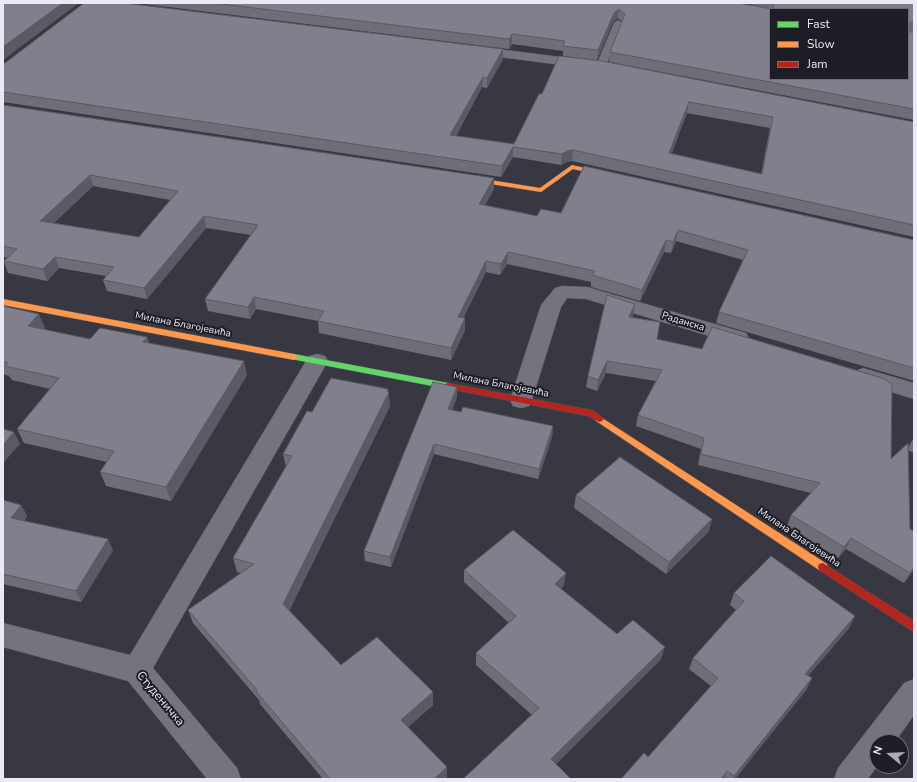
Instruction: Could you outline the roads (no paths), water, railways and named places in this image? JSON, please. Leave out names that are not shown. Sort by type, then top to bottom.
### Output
[{"type":"street","points":[[460,48],[617,69]]},
{"type":"street","points":[[455,177],[541,190],[572,167],[619,177]]},
{"type":"street","name":"Раданска","points":[[521,400],[551,305],[562,292],[587,293],[754,343]]},
{"type":"street","name":"Милана Благојевића","points":[[3,302],[592,413],[914,627]]},
{"type":"street","points":[[137,670],[316,361]]},
{"type":"street","points":[[846,371],[914,391]]},
{"type":"street","name":"Студеничка","points":[[3,634],[137,670],[226,779]]},
{"type":"street","points":[[849,779],[914,692]]},
{"type":"lane","points":[[601,66],[618,23]]}]
